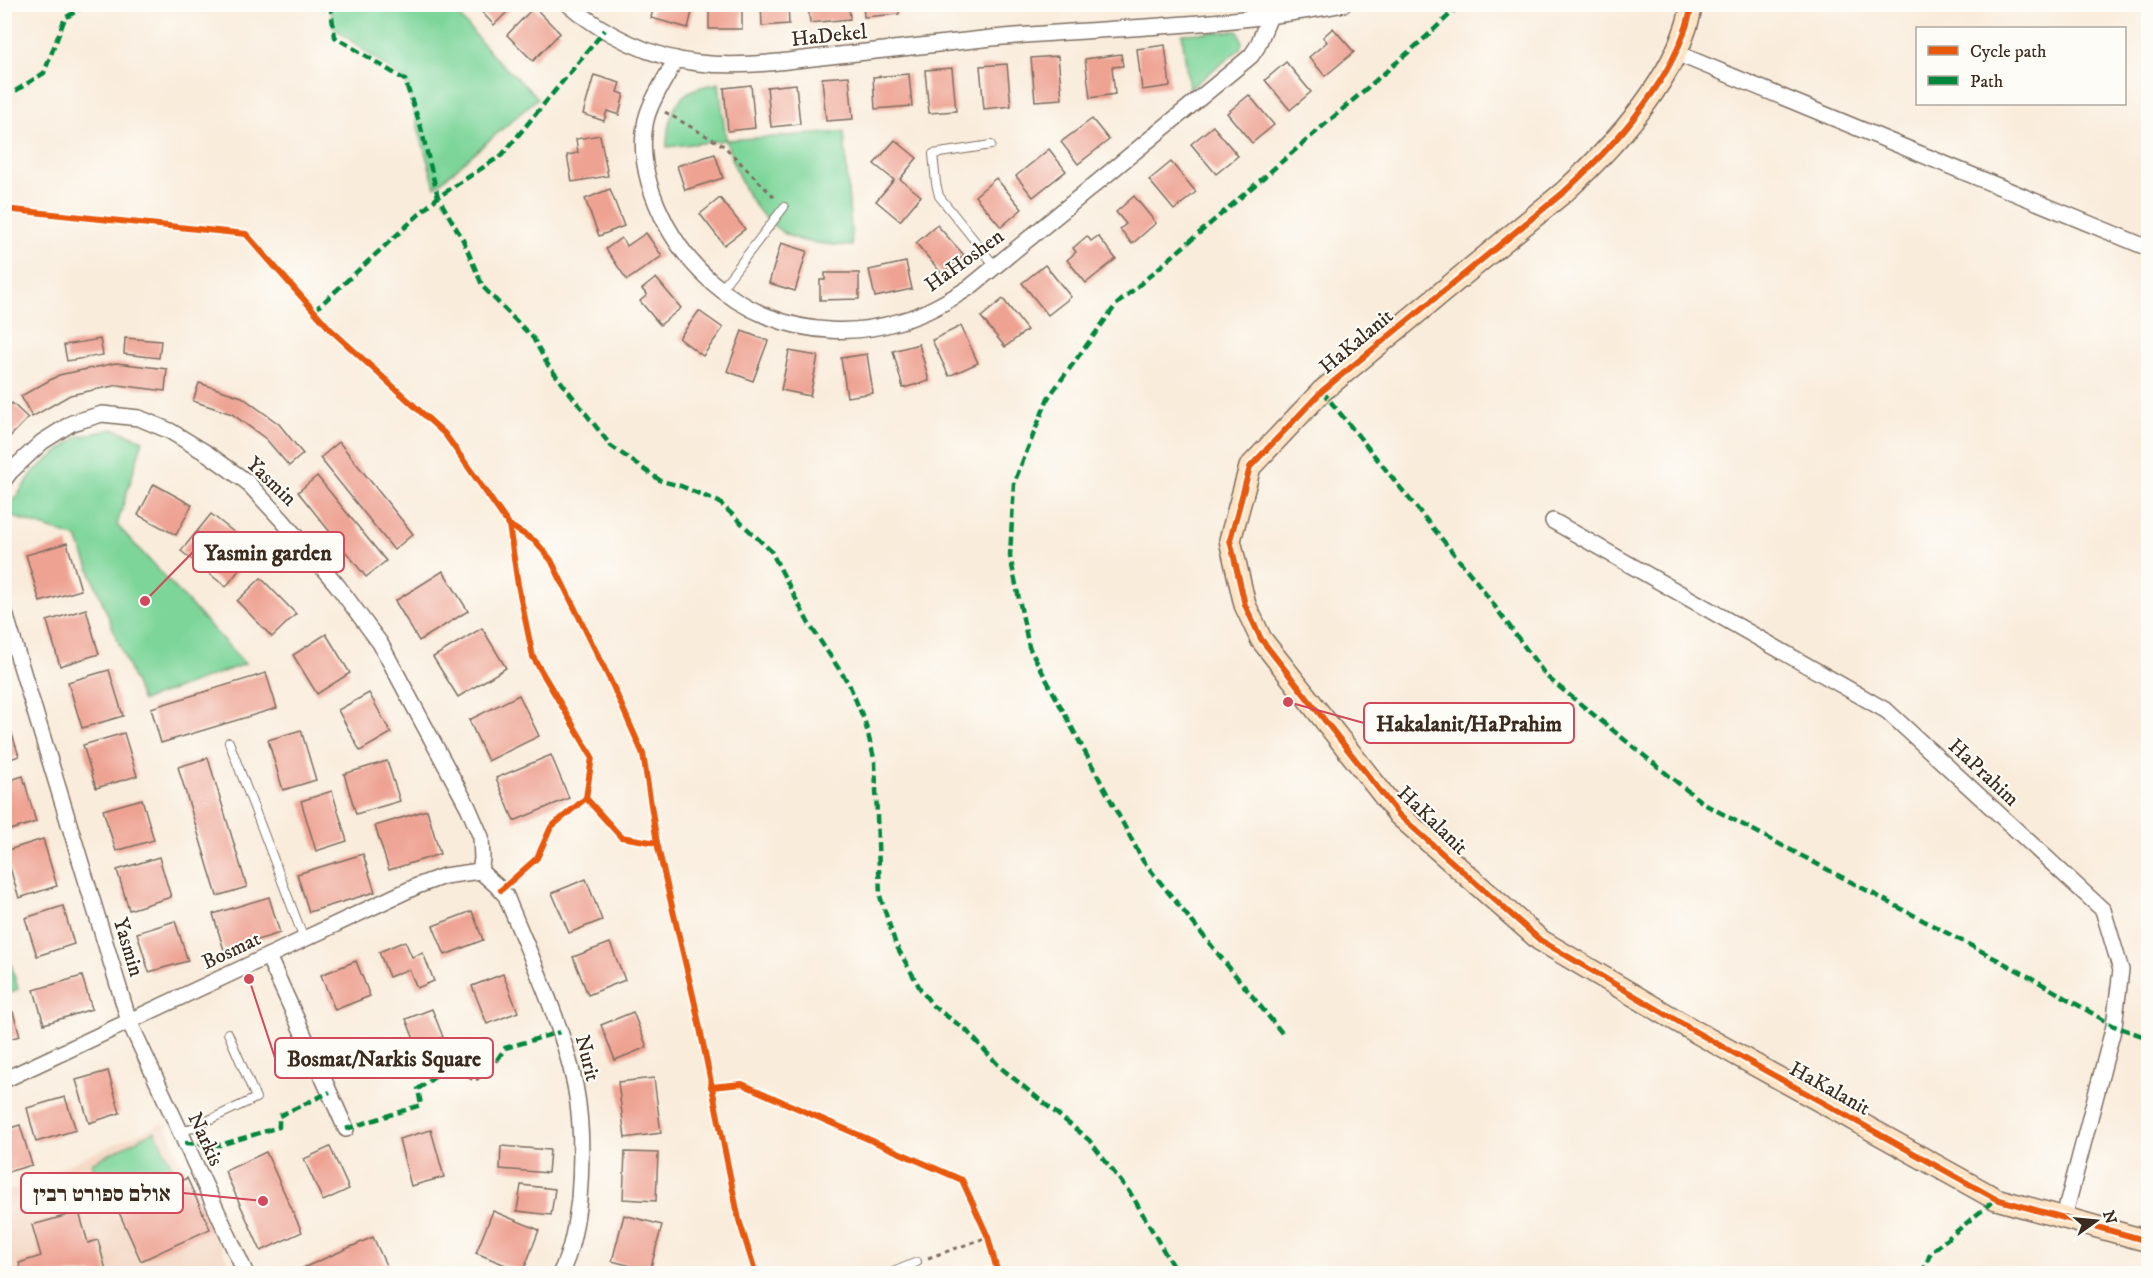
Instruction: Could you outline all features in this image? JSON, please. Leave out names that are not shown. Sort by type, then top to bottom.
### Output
[{"type":"street","name":"HaDekel","points":[[568,4],[596,26],[649,51],[676,59],[720,64],[768,63],[992,38],[1270,16],[1344,4]]},
{"type":"street","name":"HaKalanit","points":[[1692,4],[1676,53],[1632,120],[1586,171],[1564,192],[1322,391],[1250,467],[1230,540],[1245,605],[1261,639],[1399,815],[1540,940],[1696,1032],[1996,1199],[2148,1241]]},
{"type":"street","name":"HaHoshen","points":[[676,59],[645,123],[644,148],[652,194],[674,238],[693,264],[720,291],[741,305],[780,320],[817,329],[844,331],[872,328],[901,321],[929,310],[970,287],[1251,56],[1270,16]]},
{"type":"street","points":[[1676,53],[2148,248]]},
{"type":"street","name":"Yasmin","points":[[4,480],[42,442],[72,423],[102,414],[139,418],[170,431],[208,454],[247,482],[337,585],[380,643],[468,807],[481,837],[480,871]]},
{"type":"street","name":"HaPrahim","points":[[1554,521],[1887,711],[2103,910],[2121,970],[2114,1026],[2064,1217]]},
{"type":"street","name":"Yasmin","points":[[4,610],[129,1022]]},
{"type":"street","name":"Bosmat","points":[[4,1080],[417,886],[444,876],[480,871]]},
{"type":"street","name":"Nurit","points":[[480,871],[506,896],[560,1032],[575,1086],[580,1128],[581,1176],[576,1223],[560,1274]]},
{"type":"street","points":[[268,956],[346,1129]]},
{"type":"street","name":"Narkis","points":[[129,1022],[246,1274]]},
{"type":"lane","points":[[991,145],[933,154],[939,196],[995,266]]},
{"type":"lane","points":[[720,291],[784,207]]},
{"type":"lane","points":[[229,742],[304,939]]},
{"type":"lane","points":[[181,1133],[256,1098],[228,1033]]},
{"type":"lane","points":[[889,1273],[917,1262]]},
{"type":"path","points":[[652,105],[724,146],[784,207]]},
{"type":"path","points":[[453,1068],[475,1081],[497,1060]]},
{"type":"path","points":[[917,1262],[988,1237]]},
{"type":"shaded area","points":[[164,1122],[233,1273],[5,1273],[4,1193]]},
{"type":"green space","points":[[330,5],[450,5],[493,56],[538,98],[435,187],[405,81],[333,27]]},
{"type":"green space","points":[[1238,31],[1242,42],[1240,49],[1189,89],[1182,34]]},
{"type":"green space","points":[[719,83],[726,140],[667,147],[670,121],[681,98],[695,89]]},
{"type":"green space","points":[[844,132],[852,246],[799,240],[772,224],[762,215],[746,192],[726,140]]},
{"type":"green space","points":[[114,429],[143,440],[117,525],[245,664],[142,701],[77,538],[5,514],[34,471],[77,437]]},
{"type":"green space","points":[[4,940],[18,989],[5,996],[4,996]]},
{"type":"green space","points":[[155,1131],[175,1173],[111,1205],[91,1163]]},
{"type":"building","points":[[474,4],[515,4],[494,25]]},
{"type":"building","points":[[654,4],[694,4],[688,28],[651,18]]},
{"type":"building","points":[[709,4],[742,4],[742,29],[709,29]]},
{"type":"building","points":[[761,4],[788,4],[789,24],[762,26]]},
{"type":"building","points":[[808,4],[849,4],[850,19],[810,23]]},
{"type":"building","points":[[863,4],[899,4],[899,14],[864,17]]},
{"type":"building","points":[[922,4],[950,4],[950,9],[923,11]]},
{"type":"building","points":[[534,7],[560,33],[533,61],[507,35]]},
{"type":"building","points":[[1333,28],[1354,52],[1325,76],[1309,57],[1327,42],[1323,37]]},
{"type":"building","points":[[1165,45],[1170,86],[1142,90],[1137,49]]},
{"type":"building","points":[[1121,54],[1123,66],[1112,67],[1115,94],[1090,98],[1085,59]]},
{"type":"building","points":[[1058,56],[1062,99],[1035,101],[1031,58]]},
{"type":"building","points":[[1286,62],[1311,92],[1290,110],[1265,80]]},
{"type":"building","points":[[1007,64],[1011,106],[984,109],[980,66]]},
{"type":"building","points":[[952,68],[956,111],[929,113],[925,70]]},
{"type":"building","points":[[909,74],[912,106],[875,109],[873,77]]},
{"type":"building","points":[[594,75],[620,83],[617,92],[624,94],[619,115],[607,111],[604,121],[583,114]]},
{"type":"building","points":[[849,76],[853,119],[826,121],[822,78]]},
{"type":"building","points":[[796,84],[800,124],[771,127],[767,87]]},
{"type":"building","points":[[751,85],[755,128],[728,131],[724,88]]},
{"type":"building","points":[[1249,95],[1274,125],[1252,143],[1227,113]]},
{"type":"building","points":[[1092,119],[1109,140],[1078,164],[1061,142]]},
{"type":"building","points":[[1213,126],[1238,156],[1216,174],[1191,144]]},
{"type":"building","points":[[600,135],[608,176],[572,182],[567,155],[578,153],[576,139]]},
{"type":"building","points":[[895,140],[917,158],[900,179],[921,196],[900,221],[876,201],[894,180],[874,164]]},
{"type":"building","points":[[1049,149],[1066,171],[1033,197],[1016,176]]},
{"type":"building","points":[[715,154],[723,178],[685,190],[677,166]]},
{"type":"building","points":[[1171,162],[1196,192],[1174,210],[1149,180]]},
{"type":"building","points":[[996,178],[1022,209],[1001,227],[975,196]]},
{"type":"building","points":[[610,189],[624,226],[599,236],[585,199]]},
{"type":"building","points":[[1134,196],[1156,223],[1132,244],[1120,229],[1126,224],[1116,212]]},
{"type":"building","points":[[720,198],[745,229],[724,245],[700,214]]},
{"type":"building","points":[[937,225],[964,255],[942,274],[916,243]]},
{"type":"building","points":[[646,233],[662,256],[627,280],[606,249],[621,238],[627,246]]},
{"type":"building","points":[[1087,236],[1091,241],[1098,236],[1116,259],[1086,283],[1067,260],[1076,252],[1073,248]]},
{"type":"building","points":[[781,243],[807,251],[795,291],[769,283]]},
{"type":"building","points":[[906,262],[912,289],[875,297],[869,270]]},
{"type":"building","points":[[1045,265],[1071,297],[1048,315],[1022,283]]},
{"type":"building","points":[[825,273],[859,273],[859,299],[820,300],[820,280],[825,280]]},
{"type":"building","points":[[656,278],[681,308],[660,325],[640,301],[647,295],[642,289]]},
{"type":"building","points":[[1003,299],[1027,330],[1005,347],[981,317]]},
{"type":"building","points":[[699,311],[723,328],[703,356],[679,338]]},
{"type":"building","points":[[961,326],[978,363],[949,376],[932,340]]},
{"type":"building","points":[[742,331],[768,341],[753,381],[727,371]]},
{"type":"building","points":[[125,338],[161,341],[159,358],[124,354]]},
{"type":"building","points":[[100,339],[103,355],[67,361],[64,345]]},
{"type":"building","points":[[919,344],[929,381],[903,388],[893,351]]},
{"type":"building","points":[[789,351],[818,356],[810,396],[781,390]]},
{"type":"building","points":[[867,354],[873,393],[847,397],[841,358]]},
{"type":"building","points":[[116,363],[167,369],[165,391],[118,385],[70,395],[32,417],[21,396],[59,375]]},
{"type":"building","points":[[199,383],[242,397],[279,424],[303,454],[289,466],[266,439],[232,414],[193,401]]},
{"type":"building","points":[[12,403],[28,418],[4,443],[4,411]]},
{"type":"building","points":[[339,442],[413,534],[394,550],[320,458]]},
{"type":"building","points":[[317,476],[386,561],[366,577],[298,492]]},
{"type":"building","points":[[154,484],[192,505],[176,535],[138,515]]},
{"type":"building","points":[[211,514],[255,549],[226,587],[181,551]]},
{"type":"building","points":[[67,543],[81,590],[40,602],[26,555]]},
{"type":"building","points":[[443,571],[468,611],[419,641],[395,601]]},
{"type":"building","points":[[261,578],[296,614],[272,637],[237,601]]},
{"type":"building","points":[[86,609],[99,654],[60,666],[47,621]]},
{"type":"building","points":[[482,628],[506,668],[458,697],[433,657]]},
{"type":"building","points":[[326,634],[350,673],[317,694],[293,655]]},
{"type":"building","points":[[109,670],[123,716],[82,728],[68,682]]},
{"type":"building","points":[[266,673],[277,708],[161,743],[151,708]]},
{"type":"building","points":[[369,693],[391,733],[360,751],[338,710]]},
{"type":"building","points":[[519,695],[539,736],[488,761],[469,720]]},
{"type":"building","points":[[4,709],[19,756],[4,761]]},
{"type":"building","points":[[301,730],[316,780],[283,790],[268,740]]},
{"type":"building","points":[[124,733],[137,776],[96,788],[83,745]]},
{"type":"building","points":[[551,755],[569,798],[514,821],[496,778]]},
{"type":"building","points":[[208,758],[247,887],[217,896],[178,767]]},
{"type":"building","points":[[387,761],[400,801],[356,814],[344,774]]},
{"type":"building","points":[[23,776],[36,822],[4,832],[4,782]]},
{"type":"building","points":[[332,791],[347,841],[316,851],[301,801]]},
{"type":"building","points":[[142,799],[154,840],[116,851],[103,810]]},
{"type":"building","points":[[427,810],[440,854],[389,870],[375,826]]},
{"type":"building","points":[[43,839],[57,886],[19,898],[5,851]]},
{"type":"building","points":[[363,854],[375,892],[309,912],[297,874]]},
{"type":"building","points":[[159,857],[171,897],[129,910],[117,870]]},
{"type":"building","points":[[586,879],[602,920],[569,933],[552,893]]},
{"type":"building","points":[[269,897],[280,933],[224,950],[213,914]]},
{"type":"building","points":[[63,906],[74,944],[37,956],[25,918]]},
{"type":"building","points":[[472,911],[483,940],[445,955],[433,926]]},
{"type":"building","points":[[175,921],[188,961],[149,972],[137,933]]},
{"type":"building","points":[[405,941],[412,957],[423,953],[434,981],[417,988],[409,969],[389,977],[379,952]]},
{"type":"building","points":[[610,943],[625,980],[588,995],[573,957]]},
{"type":"building","points":[[356,961],[370,996],[335,1010],[321,975]]},
{"type":"building","points":[[503,974],[518,1012],[487,1024],[472,986]]},
{"type":"building","points":[[82,976],[92,1009],[44,1024],[34,990]]},
{"type":"building","points":[[432,1009],[443,1037],[417,1047],[406,1019]]},
{"type":"building","points":[[13,1012],[20,1036],[4,1040],[4,1015]]},
{"type":"building","points":[[633,1012],[647,1047],[615,1060],[601,1025]]},
{"type":"building","points":[[108,1071],[120,1113],[89,1123],[76,1080]]},
{"type":"building","points":[[654,1078],[661,1133],[625,1138],[618,1082]]},
{"type":"building","points":[[65,1097],[76,1130],[36,1142],[27,1108]]},
{"type":"building","points":[[20,1125],[32,1165],[4,1173],[4,1130]]},
{"type":"building","points":[[431,1130],[444,1177],[411,1186],[399,1139]]},
{"type":"building","points":[[501,1146],[550,1150],[548,1173],[500,1169]]},
{"type":"building","points":[[330,1147],[349,1189],[323,1201],[304,1159]]},
{"type":"building","points":[[266,1152],[302,1232],[261,1251],[225,1171]]},
{"type":"building","points":[[625,1152],[658,1153],[656,1201],[623,1199]]},
{"type":"building","points":[[187,1178],[210,1229],[141,1261],[118,1210]]},
{"type":"building","points":[[521,1185],[555,1189],[551,1215],[517,1211]]},
{"type":"building","points":[[493,1211],[539,1230],[523,1272],[476,1253]]},
{"type":"building","points":[[79,1212],[88,1243],[98,1240],[107,1274],[22,1274],[19,1263],[41,1256],[32,1225]]},
{"type":"building","points":[[624,1215],[662,1225],[650,1271],[612,1261]]},
{"type":"building","points":[[373,1237],[390,1274],[305,1274],[303,1268]]},
{"type":"marked path","points":[[4,98],[44,73],[65,18],[88,4]]},
{"type":"marked path","points":[[330,4],[335,37],[405,80],[421,128],[438,197],[502,155],[605,30]]},
{"type":"marked path","points":[[1282,1033],[1143,861],[1029,647],[1010,556],[1014,483],[1048,398],[1116,305],[1426,37],[1461,4]]},
{"type":"marked path","points":[[314,311],[438,197],[463,240],[483,287],[533,338],[548,365],[611,446],[661,481],[681,486],[719,502],[771,551],[809,624],[849,684],[865,722],[875,762],[880,896],[896,945],[921,990],[933,1006],[966,1030],[1001,1068],[1089,1140],[1133,1197],[1177,1274]]},
{"type":"marked path","points":[[1322,391],[1476,581],[1547,677],[1704,804],[2030,977],[2114,1026],[2148,1038]]},
{"type":"marked path","points":[[497,1060],[505,1048],[560,1032]]},
{"type":"marked path","points":[[346,1129],[421,1105],[418,1089],[439,1074],[453,1068]]},
{"type":"marked path","points":[[185,1143],[220,1145],[279,1127],[279,1116],[330,1092]]},
{"type":"marked path","points":[[1922,1274],[1931,1252],[1996,1199]]},
{"type":"cycle path","points":[[1692,4],[1685,31],[1674,57],[1659,82],[1643,107],[1584,173],[1564,192],[1322,391],[1250,467],[1230,540],[1245,605],[1261,639],[1399,815],[1540,940],[1696,1032],[1996,1199],[2148,1241]]},
{"type":"cycle path","points":[[4,209],[246,234],[330,329],[445,434],[509,525],[518,585],[533,657],[592,757],[586,798],[551,827],[537,858],[501,890]]},
{"type":"cycle path","points":[[509,525],[535,541],[551,560],[613,686],[643,754],[657,843],[695,1004],[739,1220],[756,1274]]},
{"type":"cycle path","points":[[586,798],[621,837],[657,843]]},
{"type":"cycle path","points":[[711,1087],[742,1084],[962,1180],[988,1237],[998,1274]]},
{"type":"place","name":"Yasmin garden","points":[[145,601]]},
{"type":"place","name":"Hakalanit/HaPrahim","points":[[1288,702]]},
{"type":"place","name":"Bosmat/Narkis Square","points":[[249,979]]},
{"type":"place","name":"אולם ספורט רבין","points":[[263,1201]]}]
